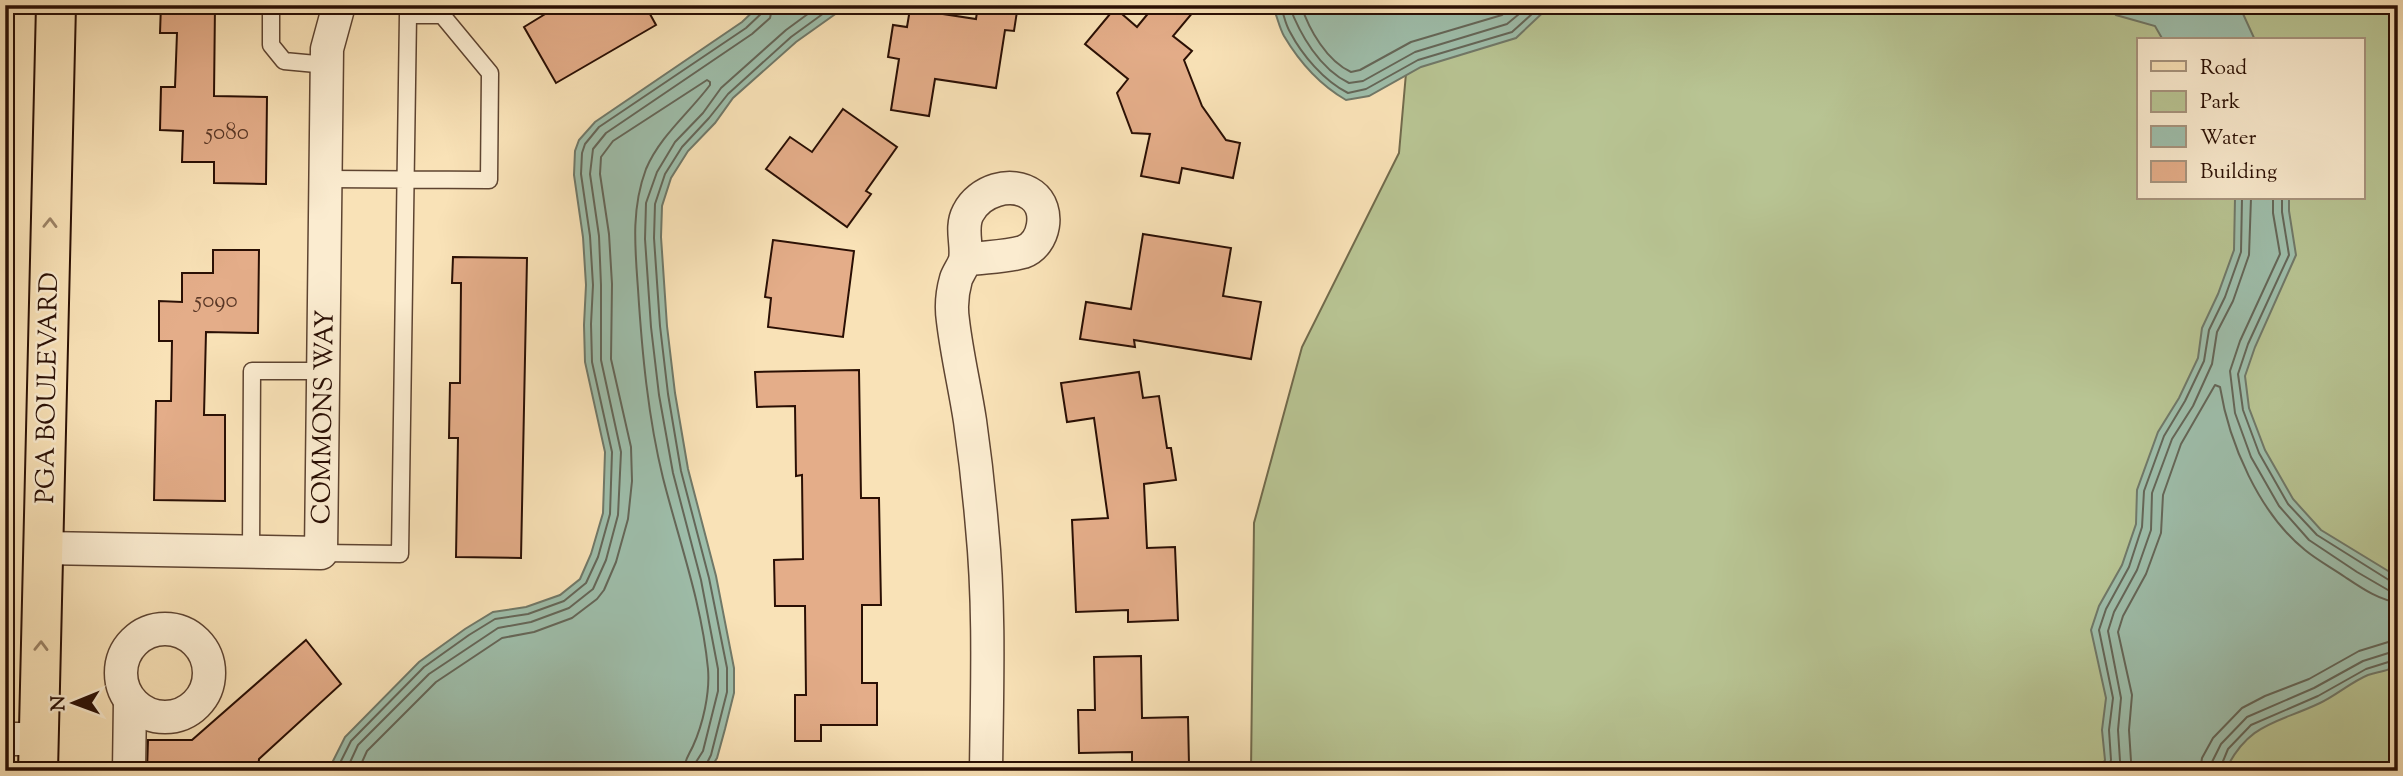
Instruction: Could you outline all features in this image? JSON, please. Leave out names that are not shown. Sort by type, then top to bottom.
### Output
[{"type":"main road","name":"PGA BOULEVARD","points":[[28,750],[43,548],[56,5]]},
{"type":"street","name":"COMMONS WAY","points":[[43,548],[321,553],[327,49],[339,5]]},
{"type":"street","points":[[965,260],[956,279],[952,320],[970,420],[982,528],[988,635],[986,771]]},
{"type":"street","points":[[129,771],[131,701]]},
{"type":"lane","points":[[271,5],[271,45],[285,61],[327,65]]},
{"type":"lane","points":[[321,553],[400,554],[407,179],[408,15],[442,15],[490,73],[489,180],[407,179],[327,179]]},
{"type":"lane","points":[[251,551],[252,371],[323,371]]},
{"type":"green space","points":[[1412,5],[2398,5],[2398,771],[1251,771],[1254,523],[1302,347],[1399,153]]},
{"type":"water","points":[[760,5],[848,5],[796,42],[733,98],[715,123],[688,151],[671,178],[662,206],[661,237],[667,326],[675,393],[688,469],[716,576],[734,668],[734,693],[717,758],[709,771],[328,771],[345,737],[419,662],[493,612],[526,607],[560,595],[580,579],[591,554],[603,513],[605,452],[585,362],[586,285],[583,237],[574,175],[575,151],[579,140],[595,122],[742,22]]},
{"type":"water","points":[[1272,5],[1551,5],[1516,38],[1421,67],[1369,96],[1346,100],[1319,80],[1297,55],[1282,32]]},
{"type":"water","points":[[2107,5],[2239,5],[2254,38],[2162,38],[2155,26],[2116,15]]},
{"type":"water","points":[[2235,200],[2289,200],[2296,255],[2245,376],[2249,408],[2265,450],[2293,499],[2321,530],[2398,577],[2398,663],[2388,670],[2362,678],[2320,703],[2265,726],[2244,743],[2225,771],[2099,771],[2105,760],[2102,730],[2106,698],[2091,630],[2099,606],[2122,565],[2136,524],[2137,490],[2158,432],[2179,398],[2198,358],[2202,328],[2234,250]]},
{"type":"building","points":[[161,5],[215,5],[214,96],[267,97],[266,184],[214,183],[214,162],[182,162],[183,131],[160,130],[161,87],[175,87],[177,33],[160,33]]},
{"type":"building","points":[[560,5],[645,5],[656,25],[556,83],[524,27]]},
{"type":"building","points":[[978,5],[1018,5],[1014,31],[1005,30],[996,88],[935,79],[929,116],[891,110],[899,59],[888,57],[893,25],[907,27],[910,9],[976,19]]},
{"type":"building","points":[[1155,5],[1199,5],[1173,36],[1192,51],[1184,60],[1202,106],[1226,140],[1240,143],[1233,178],[1182,168],[1179,183],[1141,176],[1150,134],[1132,133],[1117,93],[1128,79],[1085,44],[1115,8],[1137,27]]},
{"type":"building","points":[[843,109],[897,147],[866,191],[871,194],[847,227],[766,169],[790,137],[812,152]]},
{"type":"building","points":[[1143,234],[1231,248],[1223,296],[1261,302],[1251,359],[1134,340],[1135,347],[1080,339],[1086,302],[1131,309]]},
{"type":"building","points":[[773,240],[854,251],[843,337],[768,327],[771,298],[765,297]]},
{"type":"building","points":[[213,250],[259,250],[258,333],[206,332],[204,415],[225,415],[225,501],[154,500],[156,401],[171,401],[172,341],[159,341],[159,301],[182,302],[182,273],[213,273]]},
{"type":"building","points":[[453,257],[527,258],[521,558],[456,557],[458,438],[449,438],[450,383],[460,383],[461,283],[452,283]]},
{"type":"building","points":[[859,370],[861,498],[879,498],[881,605],[862,605],[862,683],[877,683],[877,725],[821,725],[821,741],[795,741],[795,695],[806,695],[805,606],[775,606],[774,560],[803,559],[802,475],[796,476],[795,406],[757,407],[755,372]]},
{"type":"building","points":[[1139,372],[1143,398],[1159,396],[1167,448],[1171,448],[1176,480],[1144,484],[1147,548],[1175,547],[1178,620],[1128,622],[1128,610],[1076,612],[1072,520],[1108,518],[1094,418],[1067,422],[1061,383]]},
{"type":"building","points":[[306,640],[341,684],[259,759],[258,771],[147,771],[148,740],[192,740]]},
{"type":"building","points":[[1141,656],[1142,718],[1188,717],[1189,764],[1132,765],[1132,752],[1079,753],[1078,710],[1095,710],[1094,657]]}]
